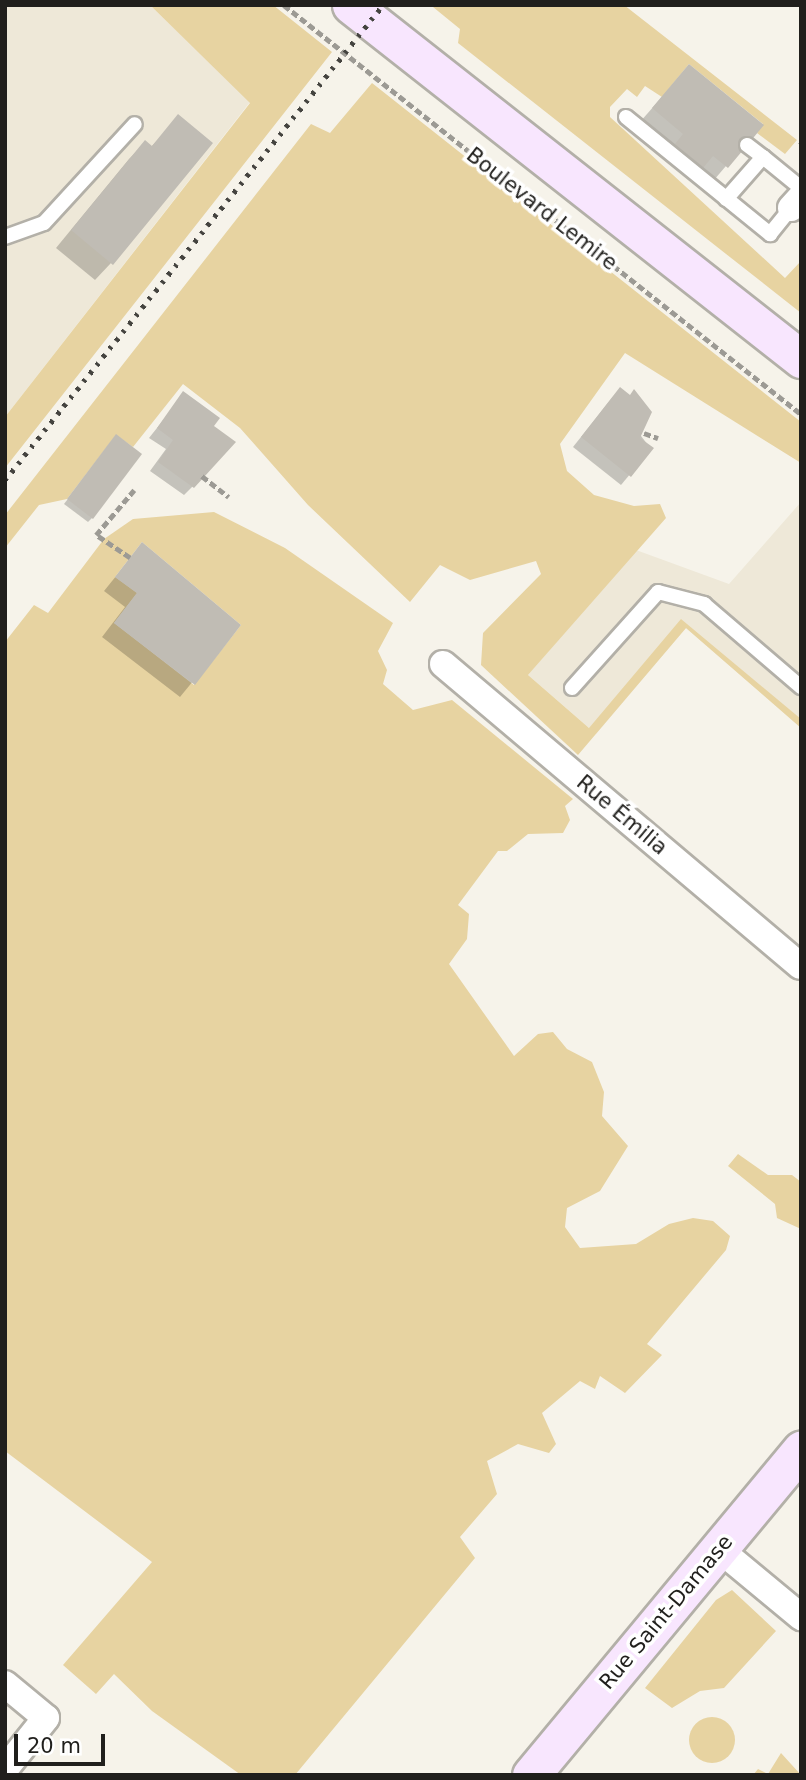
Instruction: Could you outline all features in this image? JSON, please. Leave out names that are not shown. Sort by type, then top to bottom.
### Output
[{"type":"main road","name":"Boulevard Lemire","points":[[351,5],[801,359]]},
{"type":"main road","name":"Rue Saint-Damase","points":[[531,1775],[801,1450]]},
{"type":"street","name":"Rue Émilia","points":[[443,664],[801,966]]},
{"type":"street","points":[[719,1549],[801,1617]]},
{"type":"street","points":[[5,1684],[46,1718],[5,1769]]},
{"type":"lane","points":[[626,117],[770,234],[797,198],[762,157],[747,145]]},
{"type":"lane","points":[[5,237],[44,223],[135,124]]},
{"type":"lane","points":[[726,199],[762,157]]},
{"type":"lane","points":[[572,688],[658,592],[704,604],[801,687]]},
{"type":"path","name":"Boulevard Lemire","points":[[284,5],[801,414]]},
{"type":"path","points":[[644,433],[658,438]]},
{"type":"path","points":[[202,476],[229,497]]},
{"type":"path","points":[[130,558],[96,535],[134,490]]},
{"type":"shaded area","points":[[5,5],[150,5],[250,102],[5,417]]},
{"type":"shaded area","points":[[150,5],[273,5],[332,52],[5,468],[5,417],[250,103]]},
{"type":"shaded area","points":[[624,5],[797,140],[785,154],[757,133],[763,124],[689,64],[662,97],[645,86],[637,97],[627,89],[610,107],[610,117],[785,278],[801,261],[801,313],[458,43],[460,29],[433,7]]},
{"type":"shaded area","points":[[372,83],[801,422],[801,463],[625,353],[560,444],[567,471],[594,495],[634,506],[660,504],[666,518],[528,675],[589,728],[681,619],[801,719],[801,728],[686,628],[578,755],[481,665],[483,633],[541,574],[536,561],[470,580],[440,565],[410,602],[308,505],[240,428],[183,384],[133,447],[116,435],[67,499],[39,505],[5,548],[5,515],[311,124],[330,133]]},
{"type":"shaded area","points":[[801,502],[801,728],[686,628],[596,734],[528,675],[636,550],[729,584]]},
{"type":"shaded area","points":[[214,512],[285,548],[393,623],[378,651],[387,670],[383,684],[413,710],[452,700],[573,799],[565,806],[570,820],[563,833],[528,834],[507,851],[498,851],[458,905],[469,914],[467,939],[449,964],[514,1056],[538,1034],[553,1032],[567,1049],[592,1062],[604,1092],[602,1116],[628,1146],[600,1191],[567,1208],[565,1227],[580,1248],[636,1244],[669,1224],[693,1218],[713,1221],[730,1236],[726,1250],[647,1344],[662,1355],[625,1393],[600,1376],[595,1389],[580,1381],[542,1413],[556,1444],[549,1453],[518,1444],[487,1461],[497,1494],[460,1537],[475,1558],[295,1775],[241,1775],[152,1711],[114,1674],[96,1694],[63,1665],[152,1562],[5,1451],[5,642],[34,605],[48,613],[104,539],[133,519]],"holes":[[[142,542],[241,625],[194,685],[114,623],[137,593],[115,577]]]},
{"type":"shaded area","points":[[738,1154],[768,1175],[792,1175],[801,1182],[801,1229],[777,1218],[775,1204],[728,1166]]},
{"type":"shaded area","points":[[732,1590],[776,1631],[724,1688],[700,1691],[672,1708],[645,1688],[716,1600]]},
{"type":"shaded area","points":[[712,1717],[728,1724],[735,1740],[728,1756],[712,1763],[696,1756],[689,1740],[696,1724]]},
{"type":"shaded area","points":[[781,1753],[801,1775],[753,1775],[758,1769],[768,1774]]},
{"type":"building","points":[[689,64],[764,125],[728,168],[713,156],[703,168],[675,144],[683,134],[652,108]]},
{"type":"building","points":[[178,114],[213,143],[113,265],[71,230],[145,140],[152,146]]},
{"type":"building","points":[[620,387],[630,395],[634,389],[652,412],[640,438],[654,448],[631,477],[581,437]]},
{"type":"building","points":[[183,391],[220,418],[214,426],[236,442],[194,488],[158,462],[173,440],[157,428]]},
{"type":"building","points":[[116,434],[142,454],[93,519],[67,499]]},
{"type":"building","points":[[142,542],[241,625],[195,685],[114,623],[137,593],[115,577]]},
{"type":"railway","points":[[5,480],[383,5]]}]
